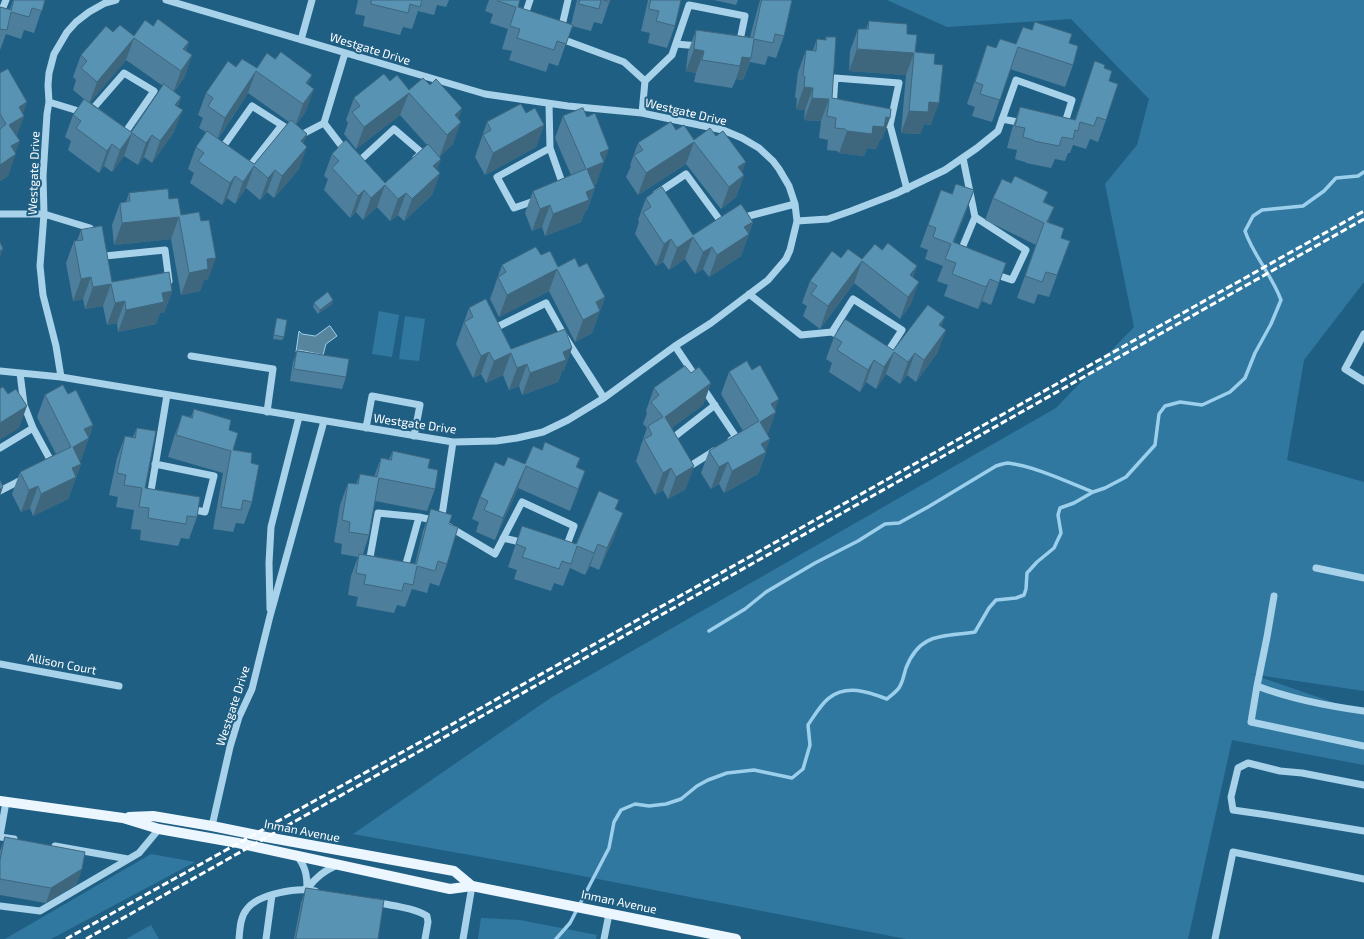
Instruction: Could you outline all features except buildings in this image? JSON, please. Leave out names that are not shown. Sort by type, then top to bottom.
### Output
[{"type":"main road","name":"Inman Avenue","points":[[3,802],[123,818],[159,829],[238,843],[450,889],[472,886],[736,939]]},
{"type":"main road","name":"Inman Avenue","points":[[123,818],[153,816],[212,826],[266,838],[454,871],[472,886]]},
{"type":"street","points":[[0,16],[6,0]]},
{"type":"street","name":"Westgate Drive","points":[[61,376],[56,346],[42,291],[40,266],[44,214],[43,176],[49,102],[49,73],[54,54],[60,42],[76,22],[105,1],[116,0]]},
{"type":"street","name":"Westgate Drive","points":[[0,371],[61,376],[267,412],[453,442],[496,441],[518,438],[543,432],[568,420],[604,398],[675,346],[711,323],[768,280],[786,259],[790,250],[797,221],[795,204],[789,186],[779,169],[766,154],[751,143],[722,130],[642,113],[549,104],[485,94],[166,0]]},
{"type":"street","points":[[301,40],[312,0]]},
{"type":"street","points":[[522,25],[530,0]]},
{"type":"street","points":[[568,0],[555,36],[624,62],[645,81]]},
{"type":"street","points":[[642,113],[645,81],[672,55],[689,5],[745,16],[739,49],[731,48]]},
{"type":"street","points":[[676,44],[707,46]]},
{"type":"street","points":[[225,155],[220,151],[252,106],[299,136],[324,123],[345,53]]},
{"type":"street","points":[[49,102],[91,116],[124,73],[154,91],[120,141],[115,136]]},
{"type":"street","points":[[840,115],[833,114],[835,78],[899,83],[890,125],[907,188]]},
{"type":"street","points":[[797,221],[828,219],[895,194],[945,170],[998,131],[1016,80],[1072,100],[1062,132],[1055,130]]},
{"type":"street","points":[[549,104],[550,148],[564,189],[557,192]]},
{"type":"street","points":[[1002,119],[1032,125]]},
{"type":"street","points":[[869,121],[890,125]]},
{"type":"street","points":[[324,123],[358,168],[394,128],[422,153],[410,164]]},
{"type":"street","points":[[241,168],[246,172],[282,125]]},
{"type":"street","points":[[542,197],[514,208],[498,176],[550,148]]},
{"type":"street","points":[[963,158],[975,217],[958,258],[965,261]]},
{"type":"street","points":[[658,202],[654,196],[686,174],[726,223],[795,204]]},
{"type":"street","points":[[0,214],[44,214],[90,228],[99,240]]},
{"type":"street","points":[[975,217],[1026,250],[1012,280],[985,270]]},
{"type":"street","points":[[105,256],[165,250],[169,282],[162,283]]},
{"type":"street","points":[[750,294],[801,335],[832,332],[851,342]]},
{"type":"street","points":[[832,332],[853,299],[902,330],[882,360],[876,356]]},
{"type":"street","points":[[496,335],[492,329],[546,302],[561,339],[604,398]]},
{"type":"street","points":[[1364,334],[1344,370],[1364,381]]},
{"type":"street","points":[[675,346],[736,437],[687,468],[683,463]]},
{"type":"street","points":[[191,356],[273,369],[267,412]]},
{"type":"street","points":[[20,373],[24,405],[33,428],[52,462],[46,466]]},
{"type":"street","points":[[156,502],[149,501],[167,395]]},
{"type":"street","points":[[366,428],[372,396],[420,404],[414,436]]},
{"type":"street","points":[[672,447],[668,442],[715,405]]},
{"type":"street","name":"Westgate Drive","points":[[270,616],[268,563],[271,527],[299,417]]},
{"type":"street","name":"Westgate Drive","points":[[212,826],[238,717],[252,689],[270,616],[324,421]]},
{"type":"street","points":[[0,448],[33,428]]},
{"type":"street","points":[[441,522],[453,442]]},
{"type":"street","points":[[155,464],[214,476],[205,512],[184,508]]},
{"type":"street","points":[[0,491],[33,473]]},
{"type":"street","points":[[375,570],[368,569],[378,512],[419,517],[441,522],[495,554],[522,502],[574,526],[563,554],[556,552]]},
{"type":"street","points":[[395,575],[402,576],[419,517]]},
{"type":"street","points":[[503,538],[533,546]]},
{"type":"street","points":[[1316,568],[1364,578]]},
{"type":"street","points":[[1274,596],[1268,637],[1251,722],[1364,746]]},
{"type":"street","name":"Allison Court","points":[[0,664],[119,686]]},
{"type":"street","points":[[1257,686],[1279,695],[1329,706],[1364,711]]},
{"type":"street","points":[[1364,785],[1302,773],[1280,771],[1248,763],[1238,768],[1231,797],[1233,810],[1268,814],[1364,831]]},
{"type":"street","points":[[3,802],[0,836],[23,841]]},
{"type":"street","points":[[0,906],[40,911],[139,853],[159,829]]},
{"type":"street","points":[[45,845],[128,859]]},
{"type":"street","points":[[1215,939],[1232,852],[1364,879]]},
{"type":"street","points":[[297,856],[305,867],[307,889]]},
{"type":"street","points":[[307,889],[314,879],[323,872],[337,865]]},
{"type":"street","points":[[462,939],[472,886]]},
{"type":"street","points":[[239,939],[242,918],[247,908],[257,902],[285,891],[307,889],[322,892]]},
{"type":"street","points":[[266,939],[272,895]]},
{"type":"street","points":[[366,900],[410,909],[427,916],[428,922],[425,939]]},
{"type":"street","points":[[604,939],[609,914]]},
{"type":"shaded area","points":[[887,0],[1364,0],[1364,282],[1304,360],[1287,460],[1364,482],[1364,691],[1251,674],[1364,713],[1364,765],[1232,740],[1188,939],[906,939],[531,866],[353,834],[552,697],[1056,408],[1134,327],[1105,184],[1137,145],[1149,99],[1071,19],[947,27]]},
{"type":"shaded area","points":[[379,311],[399,315],[392,357],[372,354]]},
{"type":"shaded area","points":[[405,316],[425,319],[419,361],[399,359]]},
{"type":"shaded area","points":[[330,326],[337,336],[326,344],[323,355],[299,350],[296,352],[299,331],[302,334],[315,336]]},
{"type":"shaded area","points":[[151,854],[195,862],[51,939],[5,939]]},
{"type":"shaded area","points":[[481,918],[520,920],[597,935],[596,939],[478,939]]},
{"type":"shaded area","points":[[151,925],[159,939],[126,939]]},
{"type":"waterway","points":[[556,939],[570,923],[609,848],[614,822],[621,810],[635,804],[649,806],[666,804],[681,799],[697,786],[727,773],[754,770],[792,778],[803,769],[810,745],[808,725],[820,707],[829,698],[843,691],[850,690],[865,692],[887,699],[899,688],[906,668],[918,648],[934,638],[975,632],[989,608],[996,600],[1016,598],[1024,595],[1027,573],[1037,562],[1054,548],[1061,533],[1058,515],[1060,508],[1074,503],[1093,492],[1105,488],[1126,477],[1155,445],[1159,414],[1165,406],[1180,402],[1202,405],[1230,392],[1245,378],[1255,353],[1271,324],[1281,300],[1273,282],[1248,240],[1245,231],[1253,216],[1262,210],[1303,206],[1324,191],[1336,178],[1358,176],[1364,172]]},
{"type":"waterway","points":[[709,631],[745,609],[766,592],[815,563],[858,541],[885,524],[899,523],[996,466],[1008,463],[1029,467],[1093,492]]},
{"type":"railway","points":[[66,939],[433,735],[1364,211]]},
{"type":"railway","points":[[86,939],[1364,219]]}]
